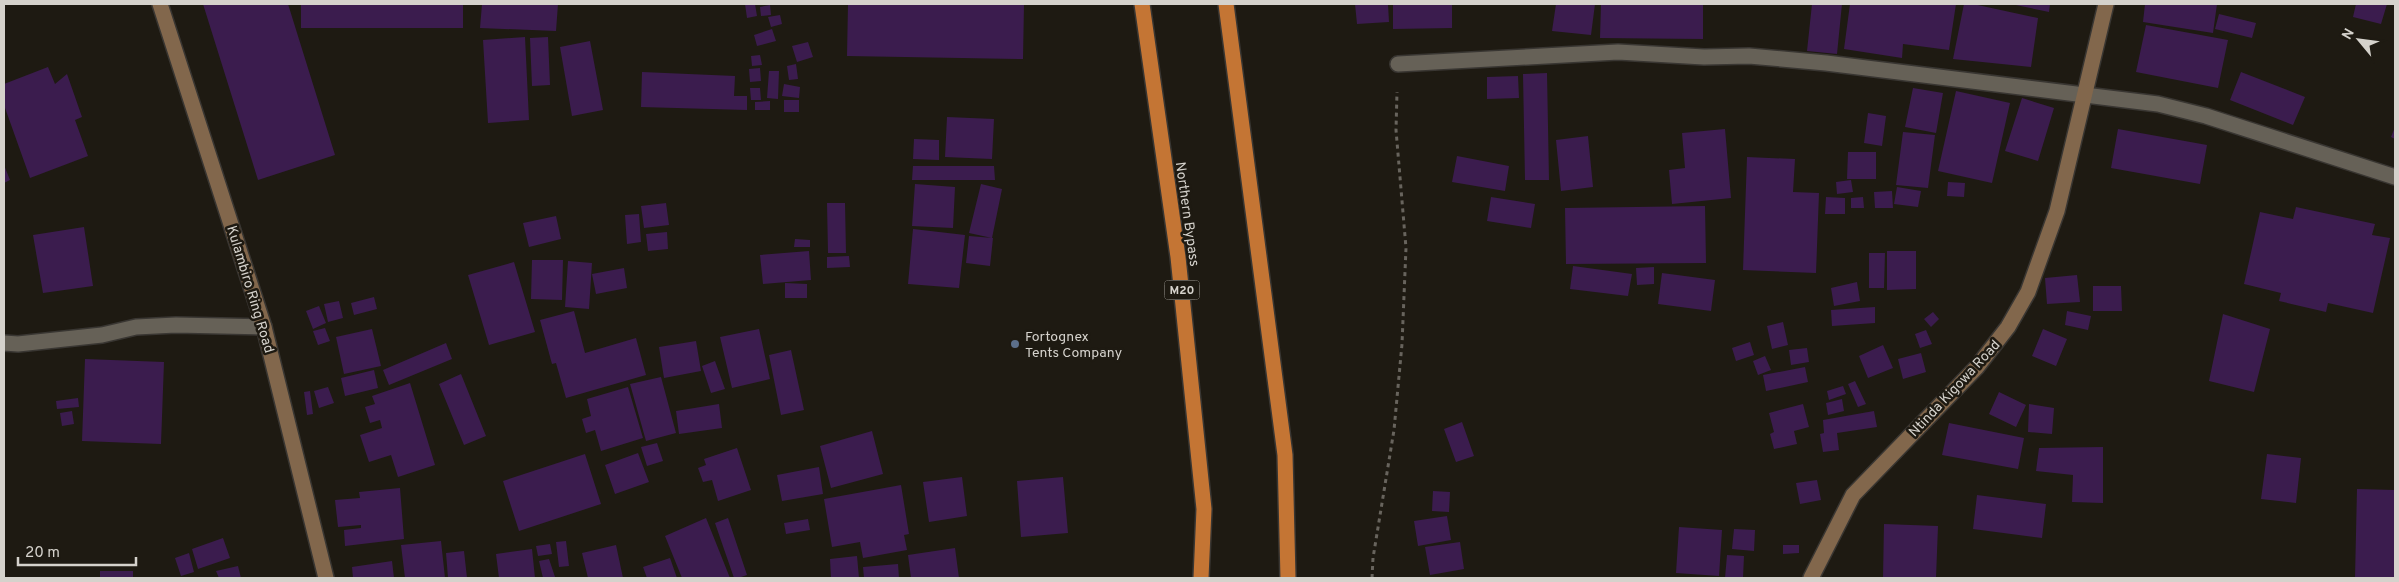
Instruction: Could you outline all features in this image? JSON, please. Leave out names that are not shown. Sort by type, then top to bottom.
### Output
[{"type":"highway","name":"Northern Bypass","points":[[1142,4],[1178,256],[1204,509],[1201,578]]},
{"type":"highway","points":[[1226,4],[1285,455],[1288,578]]},
{"type":"street","name":"Kulambiro Ring Road","points":[[160,4],[264,328],[326,578]]},
{"type":"street","name":"Ntinda Kigowa Road","points":[[1811,578],[1853,494],[1977,367],[2008,327],[2028,292],[2058,211],[2106,4]]},
{"type":"street","points":[[1398,64],[1618,52],[1704,57],[1749,56],[1826,63],[2158,104],[2206,116],[2395,177]]},
{"type":"street","points":[[4,343],[18,344],[102,335],[136,327],[176,325],[264,328]]},
{"type":"path","points":[[1372,578],[1373,558],[1394,430],[1402,344],[1406,248],[1396,130],[1398,64]]},
{"type":"building","points":[[203,4],[288,4],[335,155],[258,180]]},
{"type":"building","points":[[301,4],[463,4],[463,28],[301,28]]},
{"type":"building","points":[[482,4],[558,4],[556,31],[480,28]]},
{"type":"building","points":[[745,4],[755,4],[757,16],[747,18]]},
{"type":"building","points":[[848,4],[1024,4],[1023,59],[847,56]]},
{"type":"building","points":[[1355,4],[1388,4],[1389,22],[1357,24]]},
{"type":"building","points":[[1393,4],[1452,4],[1452,28],[1393,29]]},
{"type":"building","points":[[1556,4],[1595,4],[1591,35],[1552,31]]},
{"type":"building","points":[[1601,4],[1703,4],[1703,39],[1600,38]]},
{"type":"building","points":[[1812,4],[1842,4],[1837,54],[1807,51]]},
{"type":"building","points":[[1850,4],[1956,4],[1949,50],[1903,44],[1902,58],[1844,49]]},
{"type":"building","points":[[1964,4],[1973,4],[2038,18],[2031,67],[1953,59]]},
{"type":"building","points":[[2011,4],[2050,4],[2049,12]]},
{"type":"building","points":[[2145,4],[2217,4],[2213,33],[2143,22]]},
{"type":"building","points":[[2356,4],[2387,4],[2381,24],[2353,17]]},
{"type":"building","points":[[770,5],[771,15],[761,16],[760,7]]},
{"type":"building","points":[[2219,14],[2256,23],[2252,38],[2215,29]]},
{"type":"building","points":[[780,15],[782,24],[771,27],[768,17]]},
{"type":"building","points":[[2146,25],[2228,40],[2218,88],[2136,72]]},
{"type":"building","points":[[772,29],[776,41],[757,46],[754,35]]},
{"type":"building","points":[[525,37],[529,120],[488,123],[483,40]]},
{"type":"building","points":[[548,37],[550,85],[532,86],[530,38]]},
{"type":"building","points":[[590,41],[603,110],[572,116],[560,47]]},
{"type":"building","points":[[808,42],[813,57],[797,62],[792,46]]},
{"type":"building","points":[[760,55],[762,65],[752,66],[751,56]]},
{"type":"building","points":[[796,64],[798,79],[789,80],[787,66]]},
{"type":"building","points":[[48,67],[55,84],[67,74],[82,117],[75,120],[88,156],[30,178],[4,105],[4,84]]},
{"type":"building","points":[[760,68],[761,81],[750,82],[749,69]]},
{"type":"building","points":[[769,71],[779,71],[778,99],[767,98]]},
{"type":"building","points":[[642,72],[735,76],[734,96],[747,96],[747,110],[641,107]]},
{"type":"building","points":[[2241,72],[2305,97],[2293,125],[2230,100]]},
{"type":"building","points":[[1547,73],[1549,180],[1525,180],[1523,74]]},
{"type":"building","points":[[1518,76],[1519,98],[1487,99],[1487,77]]},
{"type":"building","points":[[784,84],[800,87],[799,98],[782,96]]},
{"type":"building","points":[[750,88],[760,88],[761,100],[751,100]]},
{"type":"building","points":[[1913,88],[1943,93],[1936,133],[1905,127]]},
{"type":"building","points":[[1956,91],[2010,103],[1992,183],[1938,171]]},
{"type":"building","points":[[2022,98],[2054,108],[2038,161],[2005,151]]},
{"type":"building","points":[[784,100],[799,100],[799,112],[784,112]]},
{"type":"building","points":[[770,101],[770,110],[755,110],[755,102]]},
{"type":"building","points":[[1868,113],[1886,116],[1882,146],[1864,143]]},
{"type":"building","points":[[947,117],[994,119],[992,159],[945,157]]},
{"type":"building","points":[[2395,127],[2395,139],[2391,137]]},
{"type":"building","points":[[1725,129],[1731,198],[1672,204],[1669,170],[1685,168],[1682,133]]},
{"type":"building","points":[[2118,129],[2207,145],[2200,184],[2111,168]]},
{"type":"building","points":[[1903,132],[1935,135],[1928,188],[1896,185]]},
{"type":"building","points":[[1588,136],[1593,187],[1561,191],[1556,140]]},
{"type":"building","points":[[914,139],[939,140],[939,160],[913,159]]},
{"type":"building","points":[[1848,152],[1876,152],[1876,179],[1847,179]]},
{"type":"building","points":[[1457,156],[1509,166],[1505,191],[1452,182]]},
{"type":"building","points":[[1747,157],[1795,159],[1793,192],[1819,193],[1816,273],[1743,270]]},
{"type":"building","points":[[4,165],[10,180],[4,183]]},
{"type":"building","points":[[913,166],[994,166],[995,180],[912,180]]},
{"type":"building","points":[[1851,180],[1853,192],[1837,194],[1836,182]]},
{"type":"building","points":[[1948,182],[1965,183],[1964,197],[1947,196]]},
{"type":"building","points":[[915,184],[955,187],[953,228],[912,226]]},
{"type":"building","points":[[981,184],[1002,189],[992,238],[969,233]]},
{"type":"building","points":[[1897,187],[1921,191],[1918,207],[1894,204]]},
{"type":"building","points":[[1892,191],[1893,208],[1875,208],[1874,192]]},
{"type":"building","points":[[1491,197],[1535,204],[1531,228],[1487,221]]},
{"type":"building","points":[[1826,197],[1845,198],[1845,214],[1825,214]]},
{"type":"building","points":[[1863,197],[1864,208],[1851,208],[1851,198]]},
{"type":"building","points":[[666,203],[669,225],[644,228],[641,206]]},
{"type":"building","points":[[827,203],[845,203],[846,253],[828,253]]},
{"type":"building","points":[[1705,206],[1706,263],[1566,264],[1565,208]]},
{"type":"building","points":[[2296,207],[2375,224],[2372,235],[2390,238],[2373,313],[2328,303],[2326,312],[2279,301],[2281,293],[2244,284],[2260,212],[2293,219]]},
{"type":"building","points":[[639,214],[641,242],[627,244],[625,215]]},
{"type":"building","points":[[556,216],[561,239],[529,247],[523,223]]},
{"type":"building","points":[[84,227],[93,286],[43,293],[33,235]]},
{"type":"building","points":[[913,229],[965,235],[959,288],[908,284]]},
{"type":"building","points":[[667,232],[668,249],[648,251],[646,234]]},
{"type":"building","points":[[969,236],[993,238],[990,266],[966,263]]},
{"type":"building","points":[[795,239],[810,240],[810,247],[794,247]]},
{"type":"building","points":[[809,251],[811,280],[763,284],[760,255]]},
{"type":"building","points":[[1887,251],[1916,251],[1916,289],[1887,290]]},
{"type":"building","points":[[1869,253],[1885,253],[1884,288],[1869,288]]},
{"type":"building","points":[[849,256],[850,267],[827,268],[827,257]]},
{"type":"building","points":[[532,260],[563,260],[562,300],[531,299]]},
{"type":"building","points":[[568,261],[592,263],[589,309],[565,307]]},
{"type":"building","points":[[514,262],[535,332],[489,345],[468,275]]},
{"type":"building","points":[[1573,266],[1632,274],[1628,296],[1570,289]]},
{"type":"building","points":[[1654,267],[1654,284],[1637,285],[1636,268]]},
{"type":"building","points":[[624,268],[627,288],[596,294],[592,274]]},
{"type":"building","points":[[1662,273],[1715,280],[1711,311],[1658,304]]},
{"type":"building","points":[[2077,275],[2080,302],[2047,304],[2045,278]]},
{"type":"building","points":[[1857,282],[1860,301],[1834,306],[1831,288]]},
{"type":"building","points":[[785,283],[807,284],[807,298],[785,298]]},
{"type":"building","points":[[2093,286],[2121,286],[2122,311],[2093,311]]},
{"type":"building","points":[[374,297],[377,309],[354,315],[351,303]]},
{"type":"building","points":[[339,301],[343,318],[328,322],[324,304]]},
{"type":"building","points":[[319,306],[326,323],[313,329],[306,311]]},
{"type":"building","points":[[1875,307],[1875,323],[1832,326],[1831,310]]},
{"type":"building","points":[[574,311],[585,353],[636,338],[646,375],[566,398],[556,363],[552,364],[540,320]]},
{"type":"building","points":[[2067,311],[2091,316],[2088,330],[2065,325]]},
{"type":"building","points":[[1933,312],[1939,319],[1931,327],[1924,319]]},
{"type":"building","points":[[2223,314],[2270,329],[2254,392],[2209,381]]},
{"type":"building","points":[[1783,322],[1788,345],[1772,349],[1767,326]]},
{"type":"building","points":[[325,328],[330,341],[318,345],[313,331]]},
{"type":"building","points":[[372,329],[381,366],[344,374],[336,337]]},
{"type":"building","points":[[759,329],[770,379],[732,388],[720,337]]},
{"type":"building","points":[[2043,329],[2067,339],[2056,366],[2032,356]]},
{"type":"building","points":[[1926,330],[1932,344],[1920,348],[1915,334]]},
{"type":"building","points":[[696,341],[701,371],[664,378],[659,347]]},
{"type":"building","points":[[1750,342],[1754,355],[1736,361],[1732,348]]},
{"type":"building","points":[[446,343],[452,359],[389,385],[383,370]]},
{"type":"building","points":[[1883,345],[1893,368],[1868,378],[1859,356]]},
{"type":"building","points":[[1807,348],[1809,362],[1791,365],[1789,350]]},
{"type":"building","points":[[791,350],[804,410],[781,415],[769,355]]},
{"type":"building","points":[[1921,353],[1926,372],[1903,379],[1898,359]]},
{"type":"building","points":[[1765,356],[1771,370],[1758,375],[1753,361]]},
{"type":"building","points":[[85,359],[164,362],[161,444],[82,441]]},
{"type":"building","points":[[715,361],[725,389],[711,393],[702,366]]},
{"type":"building","points":[[1805,367],[1808,382],[1766,391],[1763,375]]},
{"type":"building","points":[[374,370],[378,388],[345,396],[341,378]]},
{"type":"building","points":[[461,374],[486,436],[464,445],[439,384]]},
{"type":"building","points":[[661,377],[676,433],[646,441],[630,384]]},
{"type":"building","points":[[1855,381],[1866,404],[1858,407],[1848,384]]},
{"type":"building","points":[[410,383],[435,465],[398,477],[391,455],[369,462],[360,435],[382,428],[380,420],[370,423],[365,407],[375,404],[372,396]]},
{"type":"building","points":[[1843,386],[1846,394],[1829,400],[1827,391]]},
{"type":"building","points":[[328,387],[334,403],[319,408],[314,391]]},
{"type":"building","points":[[628,387],[643,438],[601,451],[595,430],[586,433],[582,419],[591,416],[587,399]]},
{"type":"building","points":[[310,391],[313,414],[307,415],[304,392]]},
{"type":"building","points":[[1999,392],[2026,405],[2016,427],[1989,414]]},
{"type":"building","points":[[78,398],[79,407],[57,409],[56,401]]},
{"type":"building","points":[[1842,399],[1844,411],[1828,415],[1826,403]]},
{"type":"building","points":[[719,404],[722,428],[679,434],[676,411]]},
{"type":"building","points":[[1803,404],[1809,427],[1794,431],[1797,444],[1774,449],[1770,434],[1774,432],[1769,413]]},
{"type":"building","points":[[2029,404],[2054,408],[2052,434],[2028,432]]},
{"type":"building","points":[[72,411],[74,424],[62,426],[60,413]]},
{"type":"building","points":[[1874,411],[1877,427],[1837,433],[1839,450],[1823,452],[1820,434],[1824,433],[1823,420]]},
{"type":"building","points":[[1462,422],[1474,456],[1456,462],[1444,429]]},
{"type":"building","points":[[1949,423],[2024,438],[2018,469],[1942,455]]},
{"type":"building","points":[[872,431],[883,474],[831,488],[820,446]]},
{"type":"building","points":[[657,443],[663,461],[647,466],[641,447]]},
{"type":"building","points":[[2103,447],[2103,503],[2072,502],[2073,475],[2036,471],[2039,448]]},
{"type":"building","points":[[737,448],[751,490],[718,501],[712,480],[703,482],[698,468],[706,465],[704,459]]},
{"type":"building","points":[[638,453],[649,482],[615,494],[605,465]]},
{"type":"building","points":[[585,454],[601,504],[519,531],[503,481]]},
{"type":"building","points":[[2267,454],[2301,458],[2296,503],[2261,499]]},
{"type":"building","points":[[819,467],[823,494],[782,501],[777,475]]},
{"type":"building","points":[[962,477],[967,516],[929,522],[923,482]]},
{"type":"building","points":[[1063,477],[1068,533],[1021,537],[1017,481]]},
{"type":"building","points":[[1817,480],[1821,500],[1800,504],[1796,483]]},
{"type":"building","points":[[901,485],[909,534],[904,535],[907,550],[863,558],[860,542],[832,547],[824,499]]},
{"type":"building","points":[[400,488],[404,539],[345,546],[344,530],[361,528],[361,525],[338,527],[335,500],[360,498],[359,492]]},
{"type":"building","points":[[2357,489],[2395,490],[2395,578],[2355,578]]},
{"type":"building","points":[[1433,491],[1450,492],[1449,512],[1432,511]]},
{"type":"building","points":[[1977,495],[2046,504],[2042,538],[1973,529]]},
{"type":"building","points":[[1447,516],[1451,540],[1418,546],[1414,521]]},
{"type":"building","points":[[706,518],[730,578],[682,578],[665,536]]},
{"type":"building","points":[[728,518],[747,575],[738,578],[734,578],[715,523]]},
{"type":"building","points":[[808,519],[810,530],[786,534],[784,523]]},
{"type":"building","points":[[1884,524],[1938,526],[1936,578],[1883,578]]},
{"type":"building","points":[[1679,527],[1722,530],[1719,576],[1676,573]]},
{"type":"building","points":[[1734,529],[1755,530],[1754,551],[1732,549]]},
{"type":"building","points":[[223,538],[230,558],[198,569],[192,549]]},
{"type":"building","points":[[441,541],[445,578],[405,578],[401,545]]},
{"type":"building","points":[[566,541],[569,566],[559,567],[556,542]]},
{"type":"building","points":[[1460,542],[1464,569],[1430,575],[1425,547]]},
{"type":"building","points":[[550,544],[552,554],[538,556],[536,546]]},
{"type":"building","points":[[616,545],[623,578],[588,578],[582,553]]},
{"type":"building","points":[[1783,545],[1799,545],[1799,553],[1783,554]]},
{"type":"building","points":[[955,548],[959,578],[911,578],[908,555]]},
{"type":"building","points":[[532,549],[535,578],[499,578],[496,554]]},
{"type":"building","points":[[464,551],[467,578],[448,578],[446,553]]},
{"type":"building","points":[[189,553],[194,572],[181,576],[175,558]]},
{"type":"building","points":[[1727,555],[1744,556],[1743,578],[1725,578]]},
{"type":"building","points":[[857,556],[859,578],[831,578],[830,559]]},
{"type":"building","points":[[670,558],[677,578],[647,578],[643,567]]},
{"type":"building","points":[[549,559],[555,577],[543,578],[539,561]]},
{"type":"building","points":[[392,561],[394,578],[353,578],[352,567]]},
{"type":"building","points":[[898,564],[899,578],[864,578],[863,567]]},
{"type":"building","points":[[238,566],[241,578],[219,578],[216,571]]},
{"type":"building","points":[[100,571],[133,571],[133,578],[100,578]]},
{"type":"place","name":"Fortognex Tents Company","points":[[1015,344]]}]
